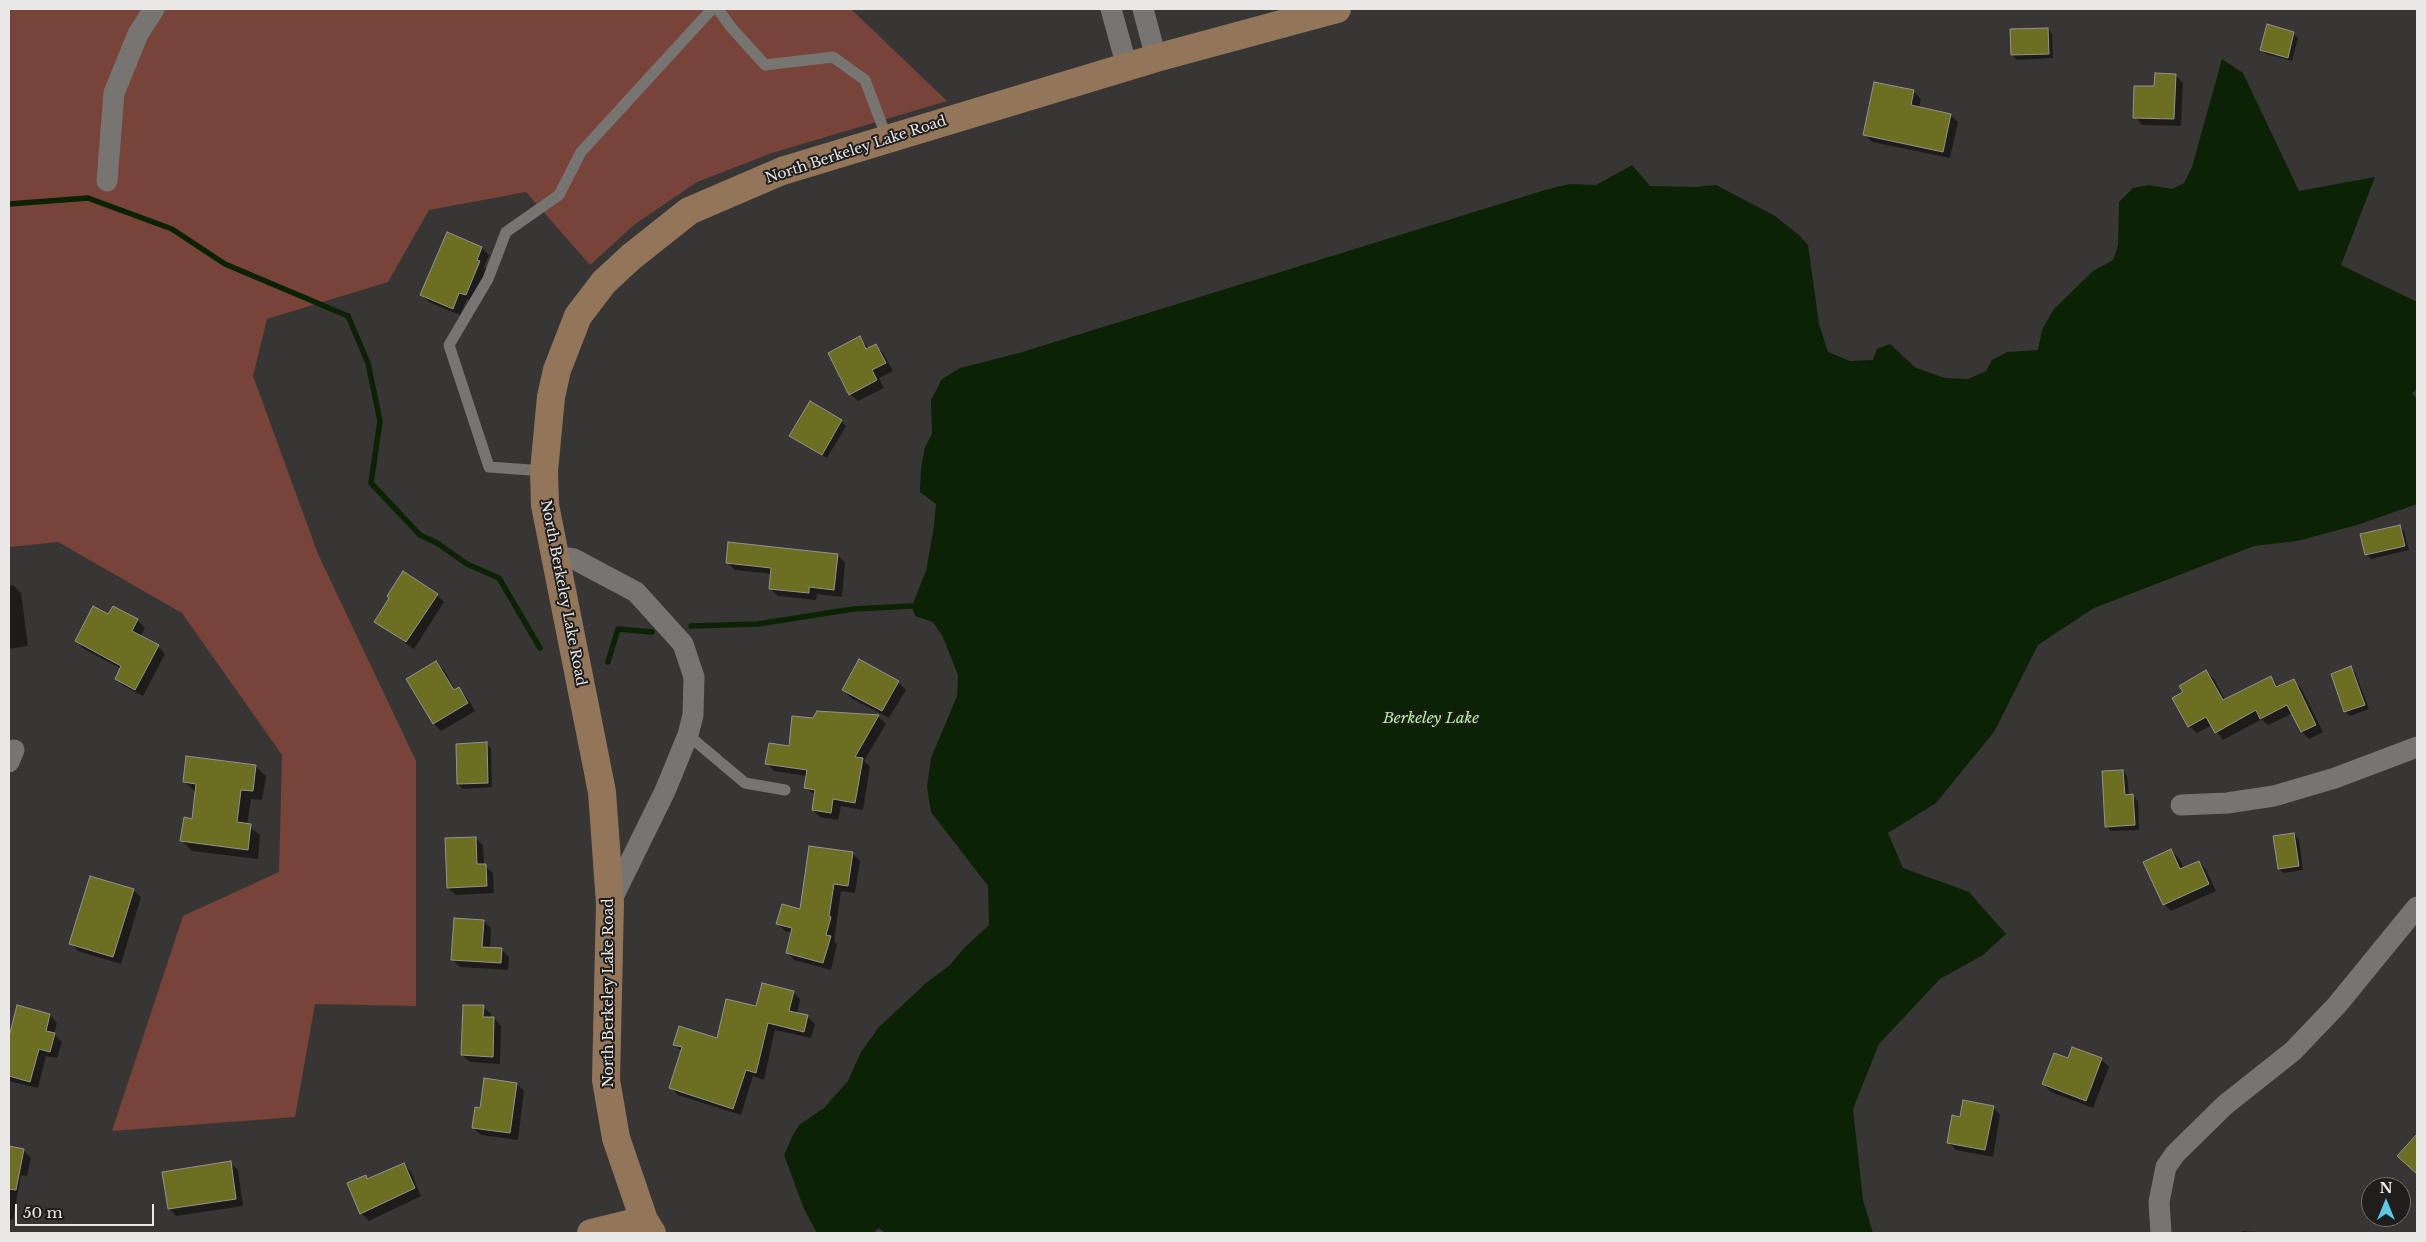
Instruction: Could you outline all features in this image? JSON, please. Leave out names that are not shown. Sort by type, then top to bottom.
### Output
[{"type":"street","points":[[108,181],[114,93],[138,34],[154,9]]},
{"type":"street","points":[[1111,9],[1127,67]]},
{"type":"street","points":[[1143,9],[1156,58]]},
{"type":"street","name":"North Berkeley Lake Road","points":[[648,1226],[616,1138],[606,1080],[610,903],[602,792],[593,739],[546,519],[544,470],[552,396],[557,370],[578,316],[604,282],[631,257],[689,211],[782,171],[1156,58],[1337,9]]},
{"type":"street","points":[[554,556],[574,559],[636,592],[683,644],[694,677],[693,715],[688,735],[665,791],[623,873],[610,903]]},
{"type":"street","points":[[2181,805],[2227,803],[2274,796],[2335,778],[2417,747]]},
{"type":"street","points":[[2161,1233],[2159,1202],[2166,1167],[2175,1154],[2225,1105],[2293,1051],[2337,1005],[2417,907]]},
{"type":"street","points":[[591,1233],[648,1226]]},
{"type":"lane","points":[[544,470],[489,468],[450,345],[488,279],[506,232],[559,195],[581,152],[712,9]]},
{"type":"lane","points":[[718,9],[730,26],[764,65],[833,58],[865,80],[887,138]]},
{"type":"lane","points":[[688,735],[745,783],[785,790]]},
{"type":"shaded area","points":[[9,9],[851,9],[947,101],[772,153],[697,182],[635,224],[590,265],[526,192],[429,210],[388,282],[267,319],[253,376],[318,554],[416,761],[416,1006],[315,1004],[295,1117],[112,1131],[183,916],[279,872],[282,755],[182,613],[58,542],[9,547]]},
{"type":"water","name":"Berkeley Lake","points":[[2222,59],[2243,73],[2299,191],[2375,177],[2341,265],[2417,302],[2417,389],[2412,393],[2417,399],[2417,504],[2357,525],[2297,541],[2254,546],[2094,608],[2038,645],[1994,732],[1936,803],[1888,833],[1903,868],[1969,892],[2006,934],[1983,955],[1940,979],[1879,1044],[1853,1109],[1863,1200],[1873,1233],[885,1233],[879,1228],[873,1233],[817,1233],[804,1209],[784,1155],[793,1135],[799,1125],[824,1108],[848,1081],[861,1052],[879,1027],[926,983],[950,965],[964,948],[989,925],[988,886],[931,812],[927,787],[931,758],[957,696],[958,675],[943,637],[933,622],[915,616],[912,606],[926,571],[934,526],[936,504],[920,492],[921,468],[925,447],[932,434],[931,400],[942,379],[960,368],[1019,353],[1545,190],[1569,184],[1596,185],[1632,165],[1650,186],[1696,187],[1716,185],[1775,216],[1800,236],[1808,245],[1819,324],[1828,352],[1850,361],[1873,360],[1877,349],[1890,344],[1916,368],[1945,378],[1968,379],[1986,371],[1992,360],[2007,352],[2038,350],[2042,330],[2054,309],[2093,271],[2113,260],[2118,245],[2119,202],[2133,188],[2149,185],[2172,189],[2184,183],[2192,167]]},
{"type":"building","points":[[2267,24],[2294,32],[2288,58],[2260,50]]},
{"type":"building","points":[[2048,28],[2049,54],[2011,55],[2010,29]]},
{"type":"building","points":[[2155,73],[2176,74],[2174,119],[2133,118],[2134,86],[2154,86]]},
{"type":"building","points":[[1874,82],[1914,90],[1911,105],[1951,114],[1943,152],[1863,135]]},
{"type":"building","points":[[447,232],[482,247],[477,260],[480,261],[466,295],[459,293],[453,309],[420,295]]},
{"type":"building","points":[[860,336],[866,349],[876,344],[886,363],[872,370],[877,380],[849,395],[828,353]]},
{"type":"building","points":[[810,401],[842,420],[822,455],[789,436]]},
{"type":"building","points":[[2400,525],[2405,546],[2365,555],[2360,534]]},
{"type":"building","points":[[728,542],[838,554],[834,590],[809,587],[809,593],[769,589],[771,568],[726,563]]},
{"type":"building","points":[[403,571],[438,594],[406,642],[374,622],[389,598],[387,596]]},
{"type":"building","points":[[93,606],[108,614],[113,606],[138,619],[132,631],[159,645],[135,690],[115,679],[121,666],[75,641]]},
{"type":"building","points":[[859,659],[899,681],[882,711],[842,690]]},
{"type":"building","points":[[436,661],[454,690],[459,687],[468,703],[433,724],[406,679]]},
{"type":"building","points":[[2351,666],[2365,705],[2344,712],[2331,674]]},
{"type":"building","points":[[2206,670],[2223,700],[2271,676],[2276,687],[2294,679],[2316,725],[2301,732],[2287,705],[2260,719],[2256,710],[2215,733],[2206,717],[2188,727],[2172,698],[2183,692],[2179,686]]},
{"type":"building","points":[[817,711],[879,715],[855,757],[863,758],[855,803],[833,799],[831,813],[812,810],[815,790],[804,788],[807,770],[765,764],[769,743],[789,746],[792,716],[813,718]]},
{"type":"building","points":[[487,742],[488,783],[457,784],[456,744]]},
{"type":"building","points":[[186,756],[256,765],[253,791],[241,790],[237,822],[251,824],[248,850],[180,841],[184,817],[192,819],[196,784],[183,782]]},
{"type":"building","points":[[2123,770],[2125,795],[2133,794],[2135,825],[2105,827],[2102,771]]},
{"type":"building","points":[[2294,833],[2299,866],[2278,869],[2273,836]]},
{"type":"building","points":[[476,837],[477,864],[486,864],[487,886],[447,888],[445,838]]},
{"type":"building","points":[[809,846],[853,852],[848,886],[834,884],[829,916],[831,917],[826,935],[831,936],[823,963],[786,953],[792,928],[776,924],[782,904],[800,909]]},
{"type":"building","points":[[2171,849],[2180,869],[2199,861],[2209,884],[2163,905],[2143,862]]},
{"type":"building","points":[[90,876],[134,889],[113,957],[69,944]]},
{"type":"building","points":[[454,918],[484,920],[482,947],[502,948],[501,963],[451,960]]},
{"type":"building","points":[[762,983],[794,991],[789,1011],[808,1015],[804,1032],[768,1023],[756,1073],[746,1070],[733,1109],[669,1088],[682,1047],[673,1045],[679,1026],[717,1038],[726,999],[756,1006]]},
{"type":"building","points":[[17,1005],[50,1014],[46,1031],[55,1033],[50,1052],[39,1049],[30,1082],[9,1076],[9,1037]]},
{"type":"building","points":[[463,1005],[484,1005],[483,1017],[494,1017],[493,1057],[461,1055]]},
{"type":"building","points":[[2072,1047],[2102,1058],[2086,1101],[2042,1084],[2054,1053],[2068,1058]]},
{"type":"building","points":[[484,1078],[517,1083],[510,1133],[472,1128],[475,1107],[480,1108]]},
{"type":"building","points":[[1963,1100],[1994,1106],[1985,1150],[1947,1143],[1952,1115],[1960,1117]]},
{"type":"building","points":[[2417,1134],[2417,1174],[2397,1156]]},
{"type":"building","points":[[9,1146],[24,1149],[16,1190],[9,1189]]},
{"type":"building","points":[[231,1161],[236,1199],[168,1209],[162,1172]]},
{"type":"building","points":[[404,1163],[415,1188],[360,1214],[347,1183],[366,1175],[367,1179]]},
{"type":"waterway","points":[[9,204],[88,198],[172,229],[225,264],[348,316],[368,363],[380,421],[371,483],[420,535],[437,543],[467,564],[499,578],[540,648]]},
{"type":"waterway","points":[[691,626],[758,624],[853,609],[911,606]]},
{"type":"waterway","points":[[608,662],[618,629],[652,632]]}]
